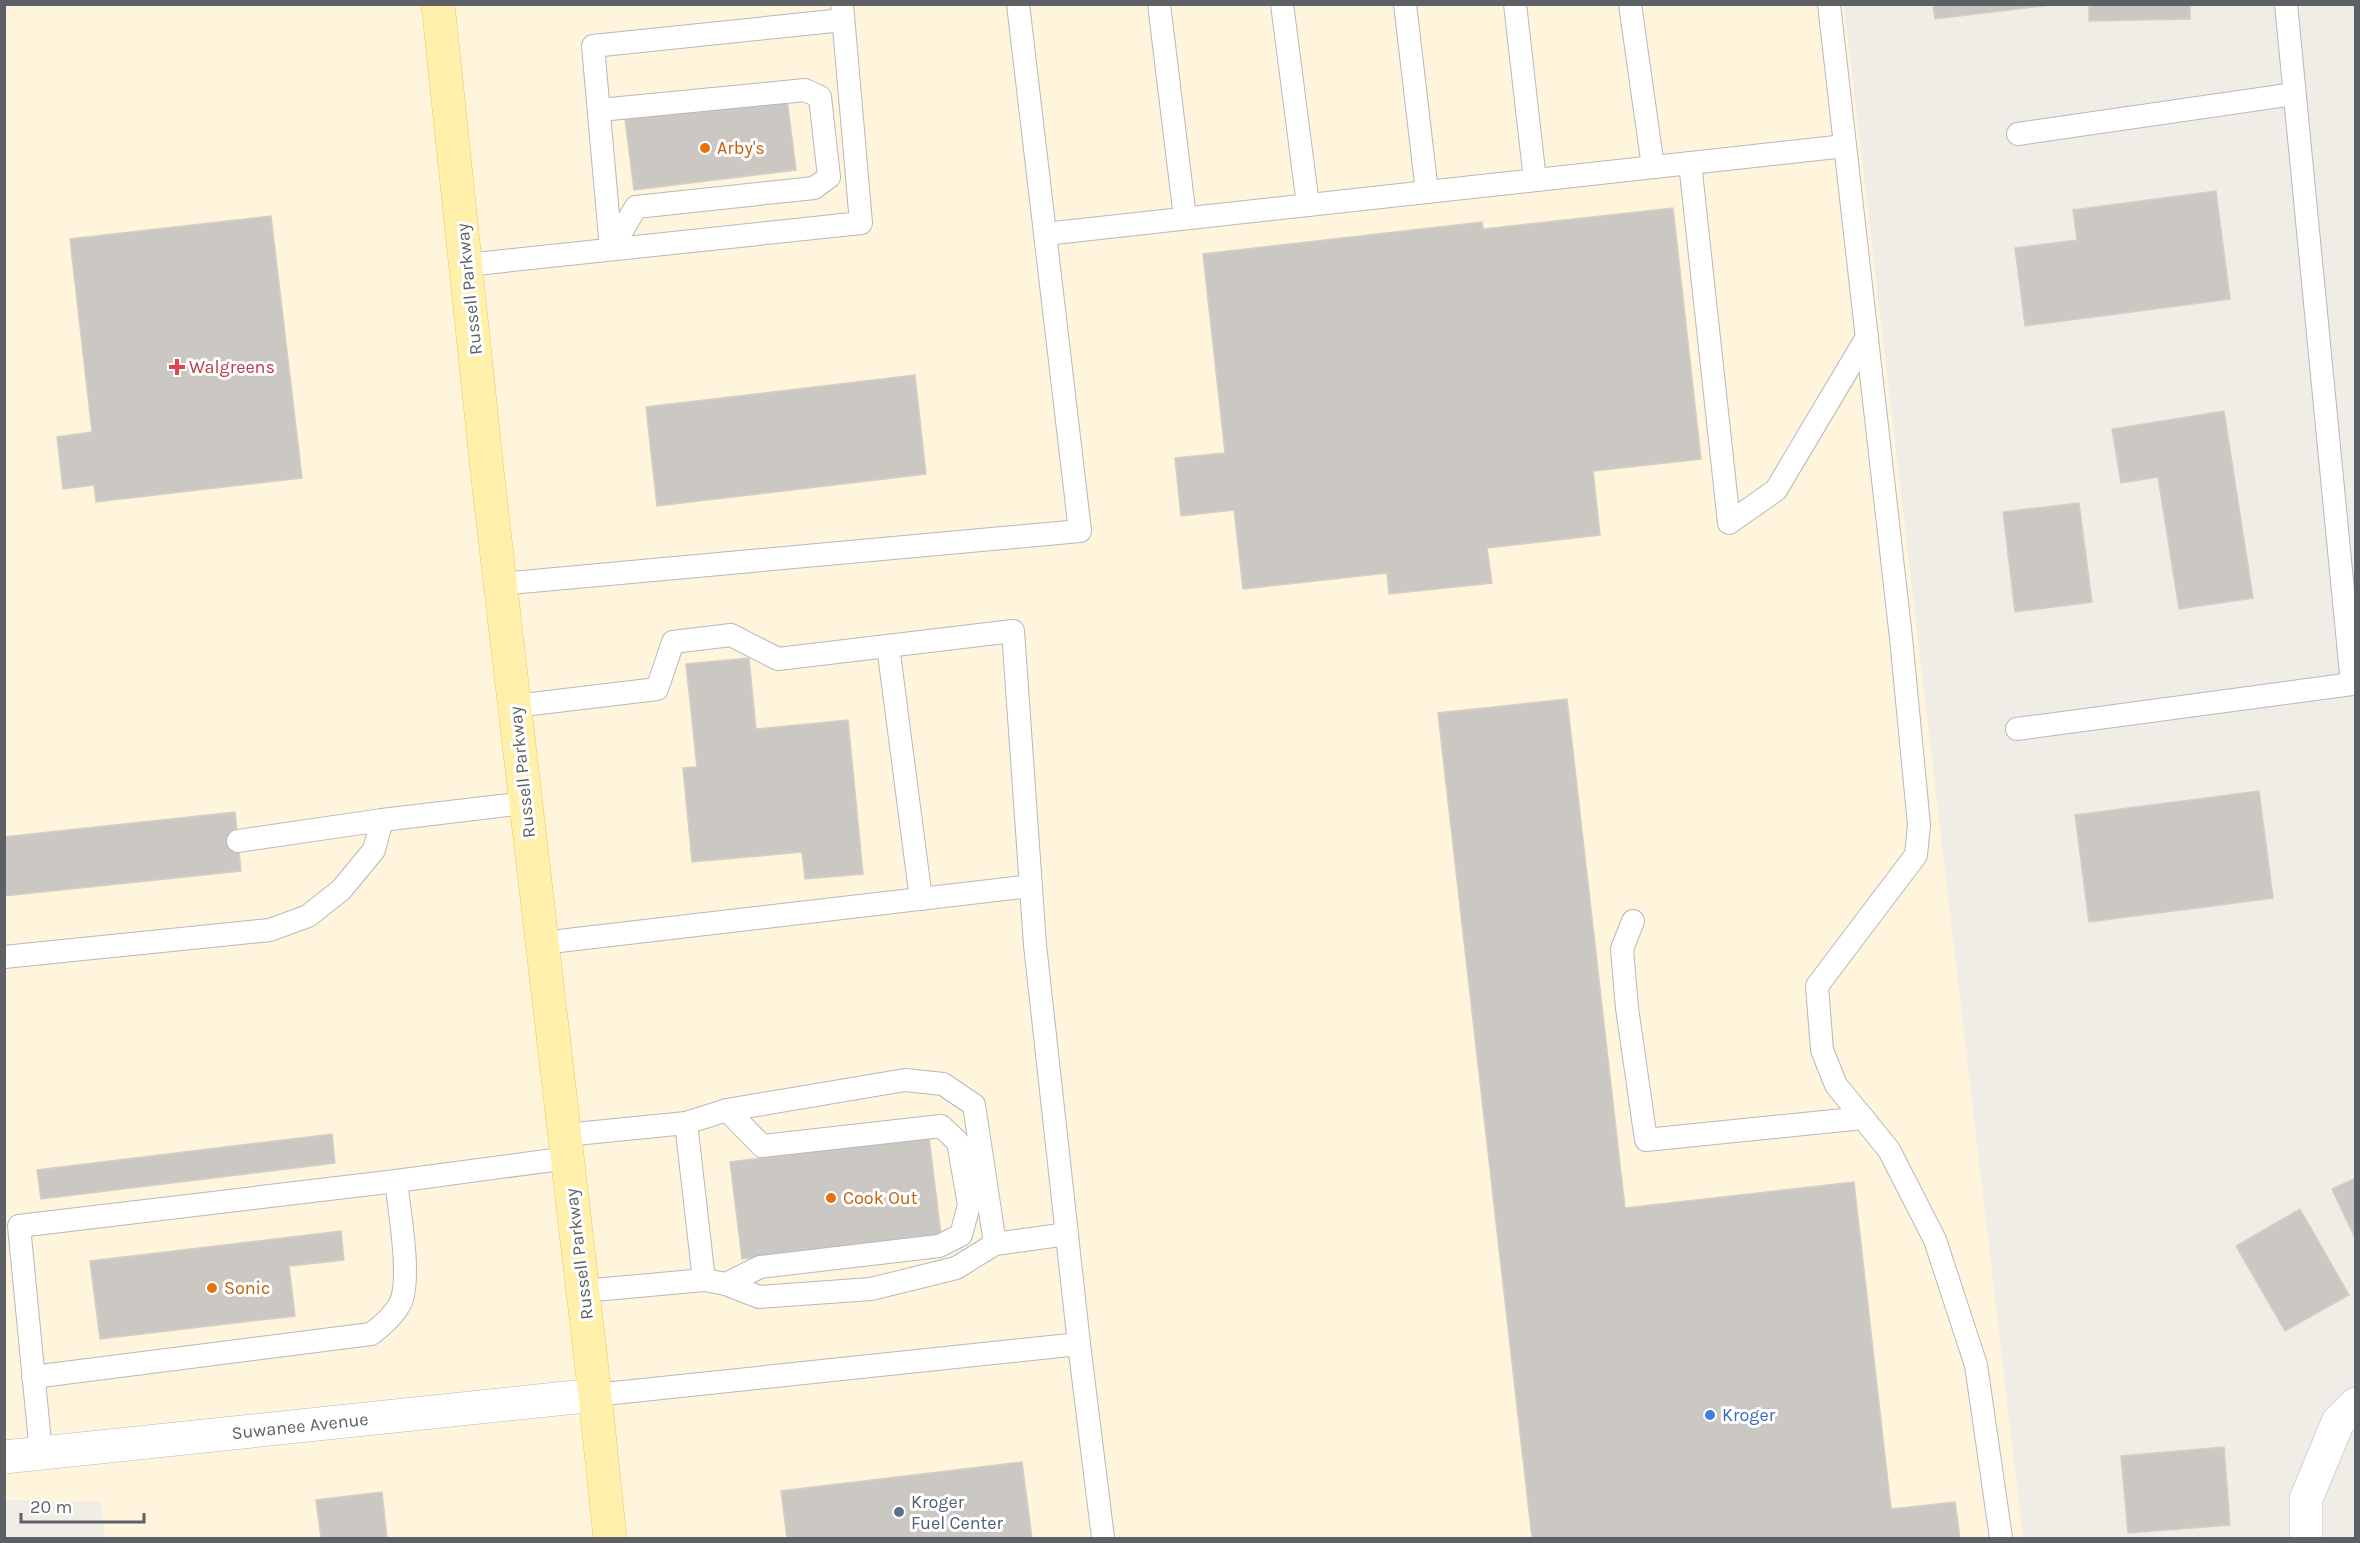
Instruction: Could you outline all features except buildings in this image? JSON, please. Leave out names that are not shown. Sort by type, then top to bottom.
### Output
[{"type":"main road","name":"Russell Parkway","points":[[438,4],[500,584],[610,1539]]},
{"type":"street","name":"Suwanee Avenue","points":[[4,1457],[595,1395]]},
{"type":"street","points":[[2306,1539],[2306,1499],[2338,1422],[2355,1404]]},
{"type":"lane","points":[[500,584],[1080,531],[1018,4]]},
{"type":"lane","points":[[1159,4],[1185,218]]},
{"type":"lane","points":[[1282,4],[1308,205]]},
{"type":"lane","points":[[1405,4],[1427,192]]},
{"type":"lane","points":[[1515,4],[1536,180]]},
{"type":"lane","points":[[1630,4],[1653,167]]},
{"type":"lane","points":[[1829,4],[1902,638],[1919,825],[1916,855],[1817,986],[1822,1050],[1836,1085],[1889,1150],[1935,1240],[1976,1365],[2001,1539]]},
{"type":"lane","points":[[2017,729],[2352,684],[2286,4]]},
{"type":"lane","points":[[466,265],[861,223],[842,12],[593,46],[612,249]]},
{"type":"lane","points":[[600,110],[805,90],[820,97],[830,177],[814,188],[636,207],[612,249]]},
{"type":"lane","points":[[2018,134],[2294,94]]},
{"type":"lane","points":[[1045,234],[1845,146]]},
{"type":"lane","points":[[1690,163],[1729,523],[1776,490],[1867,337]]},
{"type":"lane","points":[[515,706],[657,688],[673,642],[731,635],[778,659],[1013,631],[1035,945],[1103,1539]]},
{"type":"lane","points":[[888,646],[921,898]]},
{"type":"lane","points":[[238,841],[382,820],[525,803]]},
{"type":"lane","points":[[4,957],[270,930],[308,916],[341,890],[374,850],[382,820]]},
{"type":"lane","points":[[543,943],[1031,886]]},
{"type":"lane","points":[[1633,921],[1622,949],[1627,1008],[1646,1140],[1863,1118]]},
{"type":"lane","points":[[41,1453],[19,1226],[396,1181],[686,1123],[727,1110],[905,1080],[943,1084],[974,1105],[995,1244]]},
{"type":"lane","points":[[583,1291],[715,1282],[760,1267],[939,1246],[961,1235],[969,1205],[958,1142],[941,1126],[762,1146],[727,1110]]},
{"type":"lane","points":[[686,1123],[715,1282]]},
{"type":"lane","points":[[33,1377],[370,1334],[383,1326],[401,1302],[406,1268],[396,1181]]},
{"type":"lane","points":[[715,1282],[759,1297],[871,1289],[956,1268],[995,1244],[1067,1234]]},
{"type":"lane","points":[[595,1395],[1079,1344]]},
{"type":"shaded area","points":[[5,5],[1844,5],[2023,1538],[105,1538],[101,1502],[5,1500]]},
{"type":"place","name":"Arby's","points":[[705,148]]},
{"type":"place","name":"Walgreens","points":[[177,367]]},
{"type":"place","name":"Cook Out","points":[[831,1198]]},
{"type":"place","name":"Sonic","points":[[212,1288]]},
{"type":"place","name":"Kroger","points":[[1710,1415]]},
{"type":"place","name":"Kroger Fuel Center","points":[[899,1512]]}]
